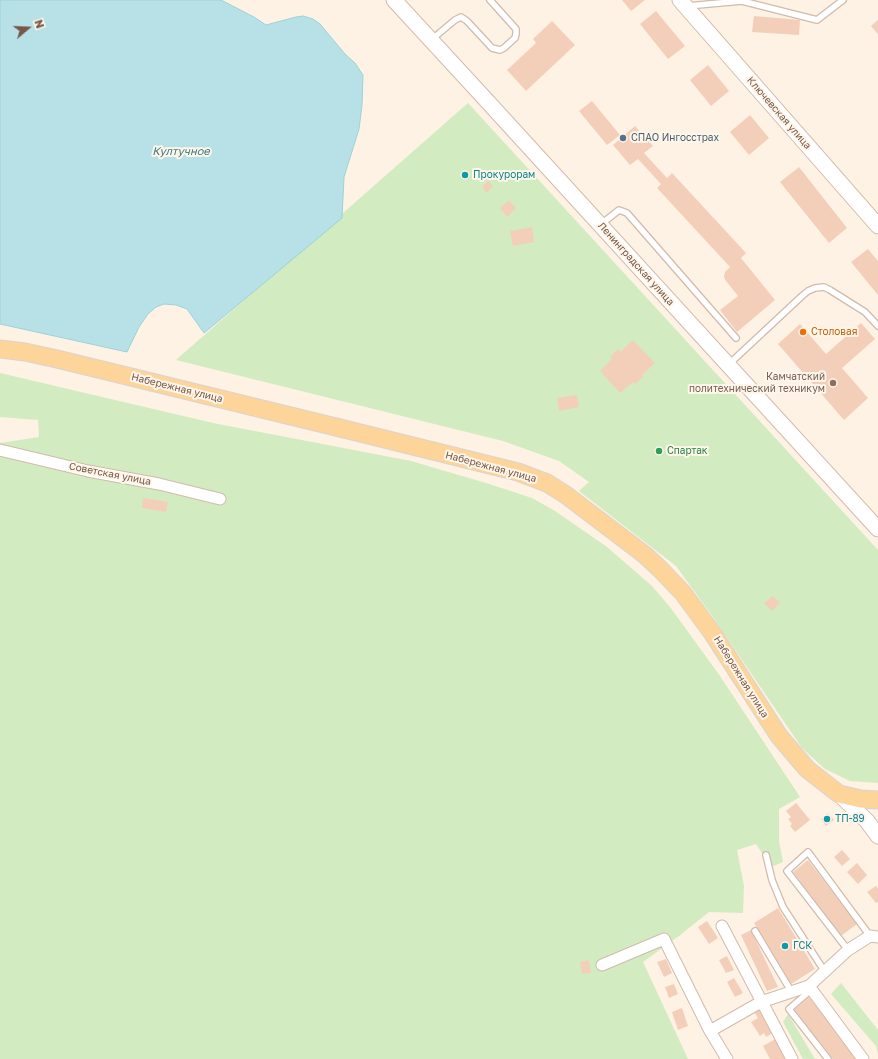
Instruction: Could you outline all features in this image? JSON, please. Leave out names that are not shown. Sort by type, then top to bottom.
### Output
[{"type":"main road","name":"Ленинградская улица","points":[[394,0],[878,529]]},
{"type":"main road","name":"Ключевская улица","points":[[682,3],[878,226]]},
{"type":"main road","name":"Набережная улица","points":[[0,349],[25,352],[57,359],[340,428],[518,472],[547,483],[566,495],[639,551],[672,580],[702,617],[766,718],[786,746],[807,769],[839,794],[861,799],[878,800]]},
{"type":"main road","points":[[839,794],[867,821],[878,836]]},
{"type":"street","name":"Советская улица","points":[[0,450],[88,471],[159,484],[220,499]]},
{"type":"street","points":[[722,926],[792,1059]]},
{"type":"street","points":[[710,1031],[761,1002],[791,991],[810,988],[848,950],[874,937]]},
{"type":"street","points":[[602,965],[664,939],[710,1031],[727,1059]]},
{"type":"street","points":[[810,988],[863,1059]]},
{"type":"lane","points":[[431,40],[455,20],[463,17],[492,48],[500,50],[504,48],[515,38],[516,29],[490,0]]},
{"type":"lane","points":[[682,3],[742,1],[817,20],[842,0]]},
{"type":"lane","points":[[600,225],[619,210],[627,213],[736,338]]},
{"type":"lane","points":[[728,365],[802,296],[815,288],[824,287],[830,290],[865,312],[878,326]]},
{"type":"lane","points":[[848,950],[787,871],[808,852],[874,937]]},
{"type":"lane","points":[[766,855],[772,880],[784,907],[825,972]]},
{"type":"lane","points":[[755,931],[791,991]]},
{"type":"lane","points":[[810,988],[788,1009],[828,1059]]},
{"type":"green space","name":"Спартак","points":[[468,103],[878,550],[878,783],[850,781],[825,769],[802,748],[708,610],[676,566],[579,491],[589,482],[559,461],[503,441],[176,360]]},
{"type":"green space","points":[[0,373],[213,423],[411,461],[532,498],[555,511],[607,547],[652,586],[670,607],[720,676],[800,797],[779,809],[779,841],[783,862],[771,867],[756,844],[737,850],[744,886],[743,913],[709,912],[643,962],[688,1059],[0,1059],[0,443],[39,437],[38,420],[0,417]]},
{"type":"green space","points":[[841,983],[878,1030],[878,1055],[876,1046],[831,994]]},
{"type":"green space","points":[[788,1014],[815,1059],[803,1059],[783,1022]]},
{"type":"water","name":"Култучное","points":[[0,0],[221,0],[266,25],[303,16],[313,19],[320,24],[345,54],[355,63],[363,75],[362,105],[359,129],[344,177],[342,218],[204,333],[187,309],[176,305],[164,304],[156,307],[148,314],[139,327],[127,352],[0,324]]},
{"type":"building","points":[[622,0],[645,0],[631,11]]},
{"type":"building","points":[[656,11],[685,46],[668,59],[640,24]]},
{"type":"building","points":[[754,16],[800,20],[799,35],[752,32]]},
{"type":"building","points":[[878,20],[878,34],[871,26]]},
{"type":"building","points":[[552,21],[575,45],[526,91],[507,70],[536,43],[533,39]]},
{"type":"building","points":[[708,65],[729,91],[711,106],[690,80]]},
{"type":"building","points":[[592,101],[620,135],[607,145],[579,111]]},
{"type":"building","points":[[750,115],[769,138],[749,155],[730,132]]},
{"type":"building","points":[[635,126],[653,146],[644,153],[667,178],[672,173],[746,253],[741,258],[775,300],[737,332],[720,310],[738,296],[724,277],[725,272],[730,267],[657,188],[661,184],[638,159],[630,165],[613,145]]},
{"type":"building","points":[[799,167],[847,228],[829,243],[780,182]]},
{"type":"building","points":[[488,181],[493,186],[487,193],[482,187]]},
{"type":"building","points":[[509,200],[516,208],[507,217],[500,208]]},
{"type":"building","points":[[532,227],[534,242],[513,246],[510,231]]},
{"type":"building","points":[[868,249],[878,261],[878,295],[851,262]]},
{"type":"building","name":"Камчатский политехнический техникум","points":[[861,323],[875,339],[842,368],[868,398],[844,420],[778,344],[800,324],[826,354]]},
{"type":"building","points":[[633,340],[655,363],[635,384],[633,382],[620,393],[600,371],[612,359],[610,357],[618,349],[620,352]]},
{"type":"building","points":[[577,395],[579,407],[559,411],[557,398]]},
{"type":"building","points":[[143,498],[168,502],[166,512],[142,508]]},
{"type":"building","points":[[773,596],[780,603],[772,611],[764,603]]},
{"type":"building","points":[[796,803],[810,820],[795,832],[790,826],[792,824],[788,819],[791,817],[786,811]]},
{"type":"building","name":"ТП-89","points":[[828,813],[834,820],[826,826],[821,819]]},
{"type":"building","points":[[842,850],[850,859],[842,866],[834,857]]},
{"type":"building","points":[[808,860],[857,924],[841,936],[793,872]]},
{"type":"building","points":[[857,863],[867,875],[858,884],[847,872]]},
{"type":"building","points":[[876,886],[878,889],[878,902],[876,903],[867,892]]},
{"type":"building","name":"ГСК","points":[[778,908],[815,969],[791,984],[754,923]]},
{"type":"building","points":[[707,921],[718,938],[709,944],[698,927]]},
{"type":"building","points":[[751,930],[778,987],[767,991],[741,935]]},
{"type":"building","points":[[727,956],[734,970],[726,973],[719,960]]},
{"type":"building","points":[[666,959],[672,973],[664,977],[657,962]]},
{"type":"building","points":[[589,960],[591,973],[582,974],[580,962]]},
{"type":"building","points":[[734,978],[743,993],[735,997],[727,982]]},
{"type":"building","points":[[674,984],[678,994],[669,998],[665,987]]},
{"type":"building","points":[[809,997],[858,1059],[833,1059],[794,1010]]},
{"type":"building","points":[[759,1007],[774,1032],[766,1037],[764,1033],[760,1036],[751,1022],[758,1018],[753,1010]]},
{"type":"building","points":[[682,1008],[688,1026],[678,1030],[672,1012]]},
{"type":"building","points":[[777,1038],[788,1057],[784,1059],[770,1059],[763,1046]]},
{"type":"place","name":"СПАО Ингосстрах","points":[[623,138]]},
{"type":"place","name":"Прокурорам","points":[[465,175]]},
{"type":"place","name":"Столовая","points":[[803,332]]},
{"type":"place","name":"Камчатский политехнический техникум","points":[[833,383]]},
{"type":"place","name":"Спартак","points":[[659,451]]},
{"type":"place","name":"ТП-89","points":[[827,819]]},
{"type":"place","name":"ГСК","points":[[785,946]]}]
